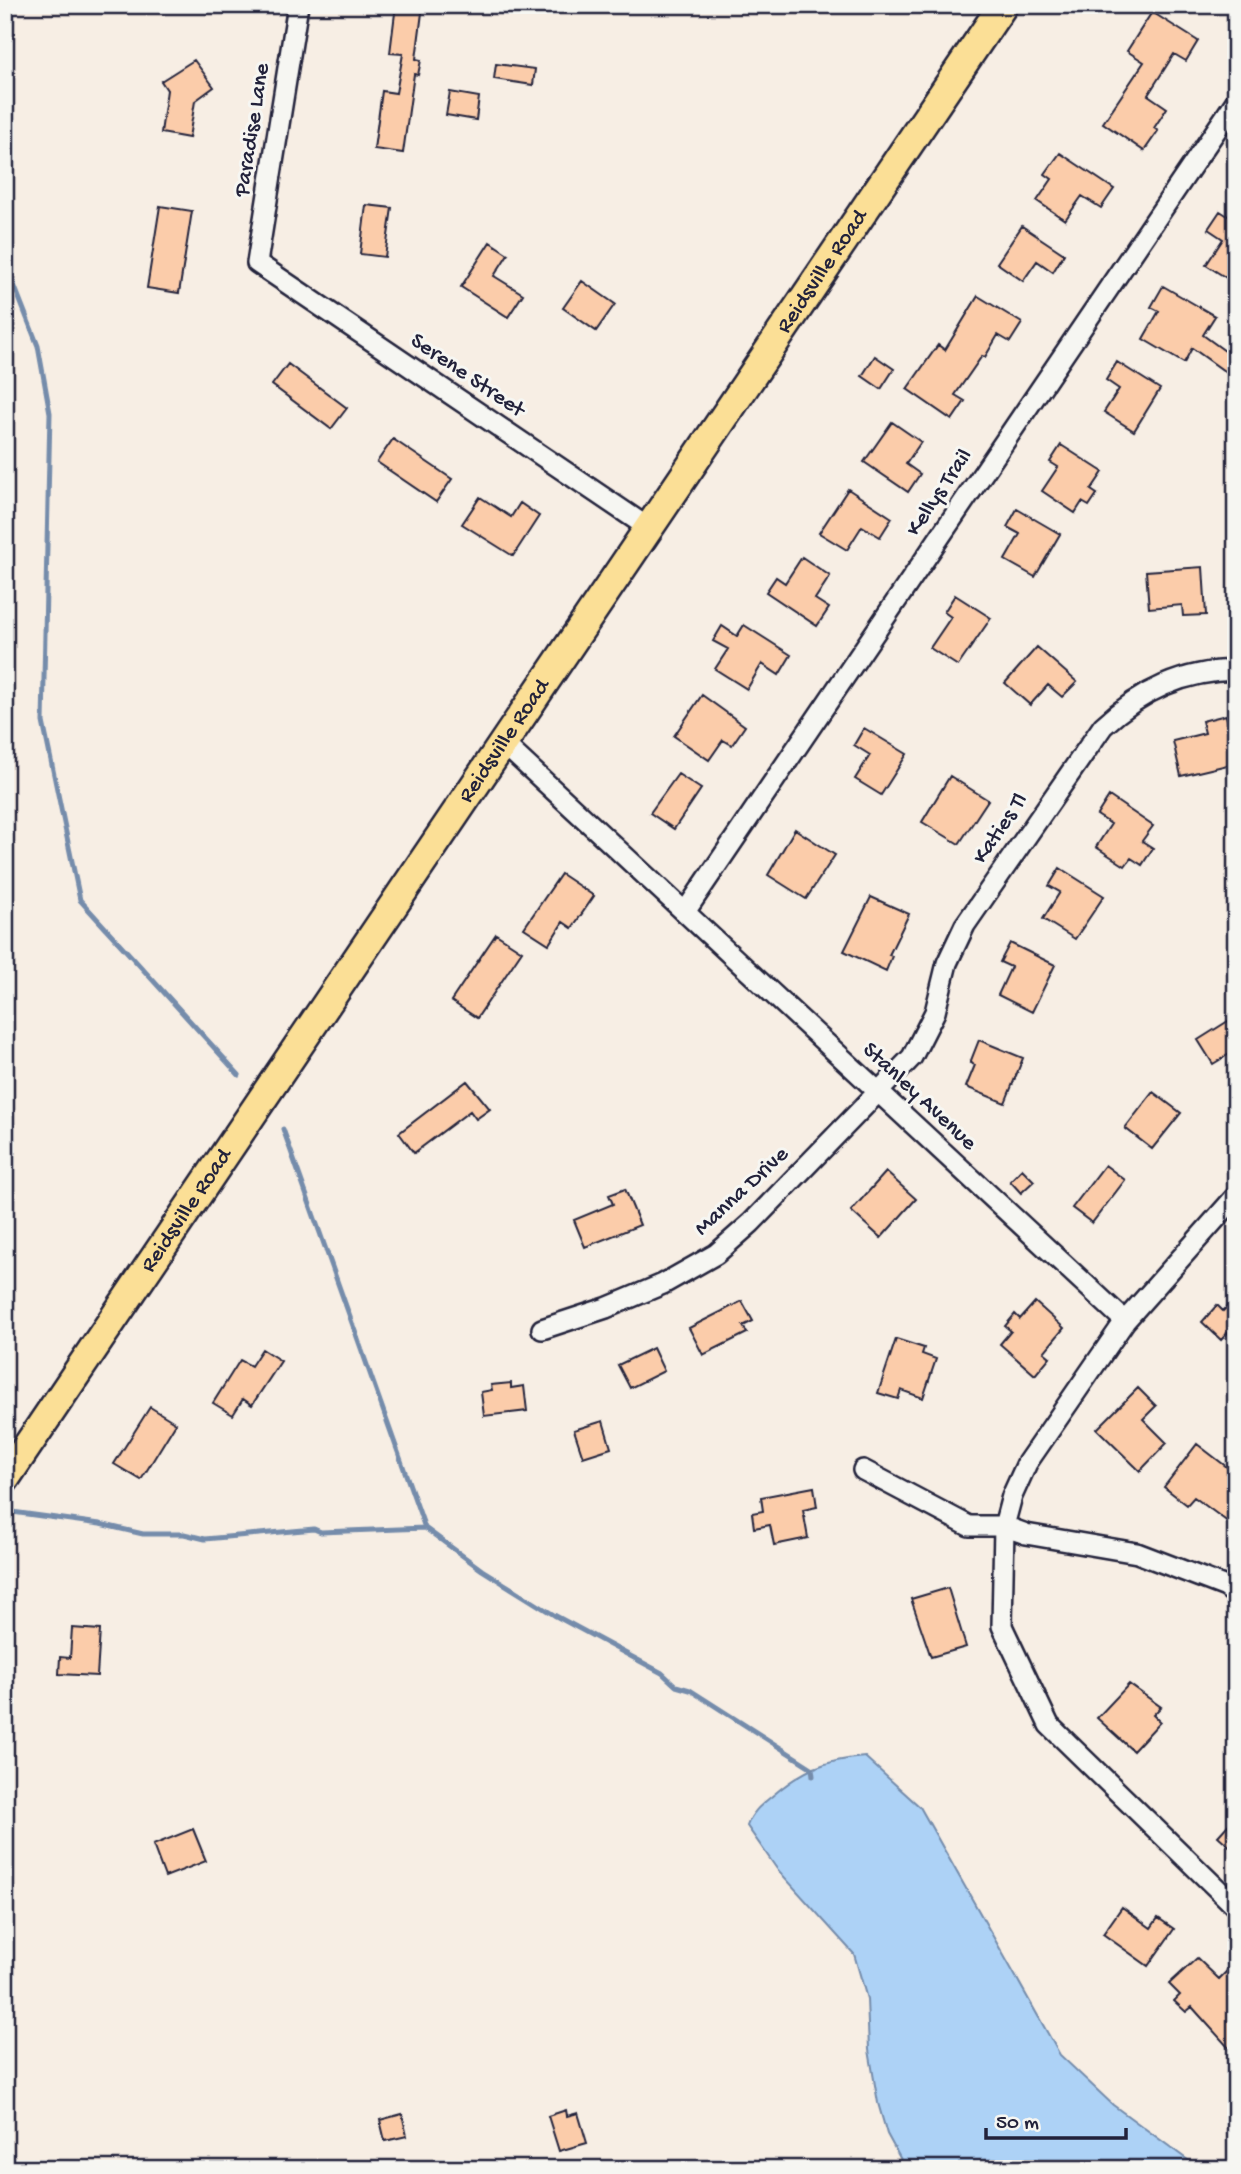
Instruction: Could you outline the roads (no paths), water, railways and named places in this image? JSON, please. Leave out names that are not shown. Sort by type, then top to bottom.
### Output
[{"type":"highway","name":"Reidsville Road","points":[[5,1479],[1003,5]]},
{"type":"street","name":"Paradise Lane","points":[[257,263],[298,5]]},
{"type":"street","name":"Kellys Trail","points":[[685,912],[1236,101]]},
{"type":"street","name":"Serene Street","points":[[257,263],[650,529]]},
{"type":"street","name":"Katies Tl","points":[[877,1091],[912,1057],[926,1034],[947,963],[965,925],[1103,726],[1121,709],[1164,684],[1212,671],[1236,670]]},
{"type":"street","name":"Stanley Avenue","points":[[504,744],[1125,1321]]},
{"type":"street","name":"Manna Drive","points":[[542,1329],[606,1308],[663,1284],[716,1254],[751,1223],[877,1091]]},
{"type":"street","points":[[1236,1196],[1125,1321],[1027,1463],[1012,1496],[1004,1526],[1002,1626],[1049,1725],[1236,1907]]},
{"type":"street","points":[[863,1470],[969,1526],[1004,1526],[1026,1534],[1137,1553],[1226,1587],[1236,1595]]},
{"type":"water","points":[[865,1757],[920,1807],[1060,2055],[1113,2105],[1200,2169],[906,2169],[887,2134],[878,2103],[869,2050],[867,1999],[854,1954],[777,1869],[747,1826],[760,1806],[804,1773],[825,1764]]},
{"type":"waterway","points":[[5,262],[38,346],[50,413],[43,722],[80,900],[239,1075]]},
{"type":"waterway","points":[[283,1129],[425,1528],[482,1570],[554,1615],[662,1673],[676,1686],[690,1690],[812,1768],[813,1776]]},
{"type":"waterway","points":[[5,1511],[100,1524],[143,1534],[184,1534],[205,1539],[314,1529],[321,1532],[425,1528]]}]
